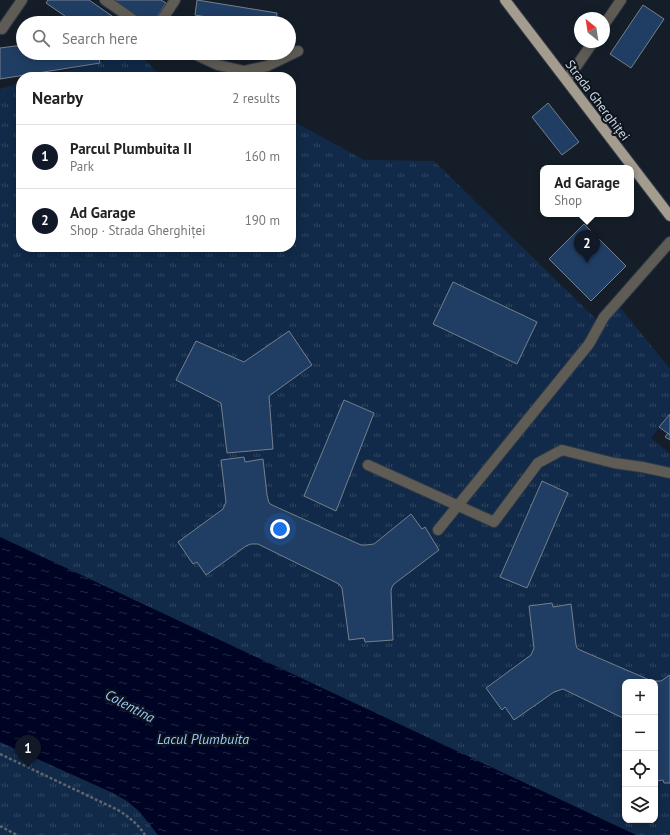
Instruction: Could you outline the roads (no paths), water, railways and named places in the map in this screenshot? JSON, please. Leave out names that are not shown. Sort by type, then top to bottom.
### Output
[{"type":"main road","name":"Strada Gherghiței","points":[[505,0],[631,165]]},
{"type":"main road","name":"Strada Gherghiței","points":[[634,168],[670,216]]},
{"type":"street","points":[[105,0],[128,16]]},
{"type":"street","points":[[610,16],[621,0]]},
{"type":"street","points":[[164,16],[174,1]]},
{"type":"street","points":[[2,29],[17,2]]},
{"type":"street","points":[[567,80],[589,48]]},
{"type":"street","points":[[207,60],[218,65],[244,71],[267,66],[279,60]]},
{"type":"street","points":[[438,530],[589,344],[604,316],[670,242]]},
{"type":"street","points":[[368,465],[494,522],[538,463],[562,450],[614,463],[670,473]]},
{"type":"water","name":"Lacul Plumbuita","points":[[0,537],[636,835],[158,835],[139,811],[127,801],[113,793],[0,742]]},
{"type":"place","name":"Ad Garage","points":[[587,263]]},
{"type":"place","name":"Parcul Plumbuita II","points":[[28,768]]},
{"type":"water label","name":"Colentina","points":[[130,706]]}]
